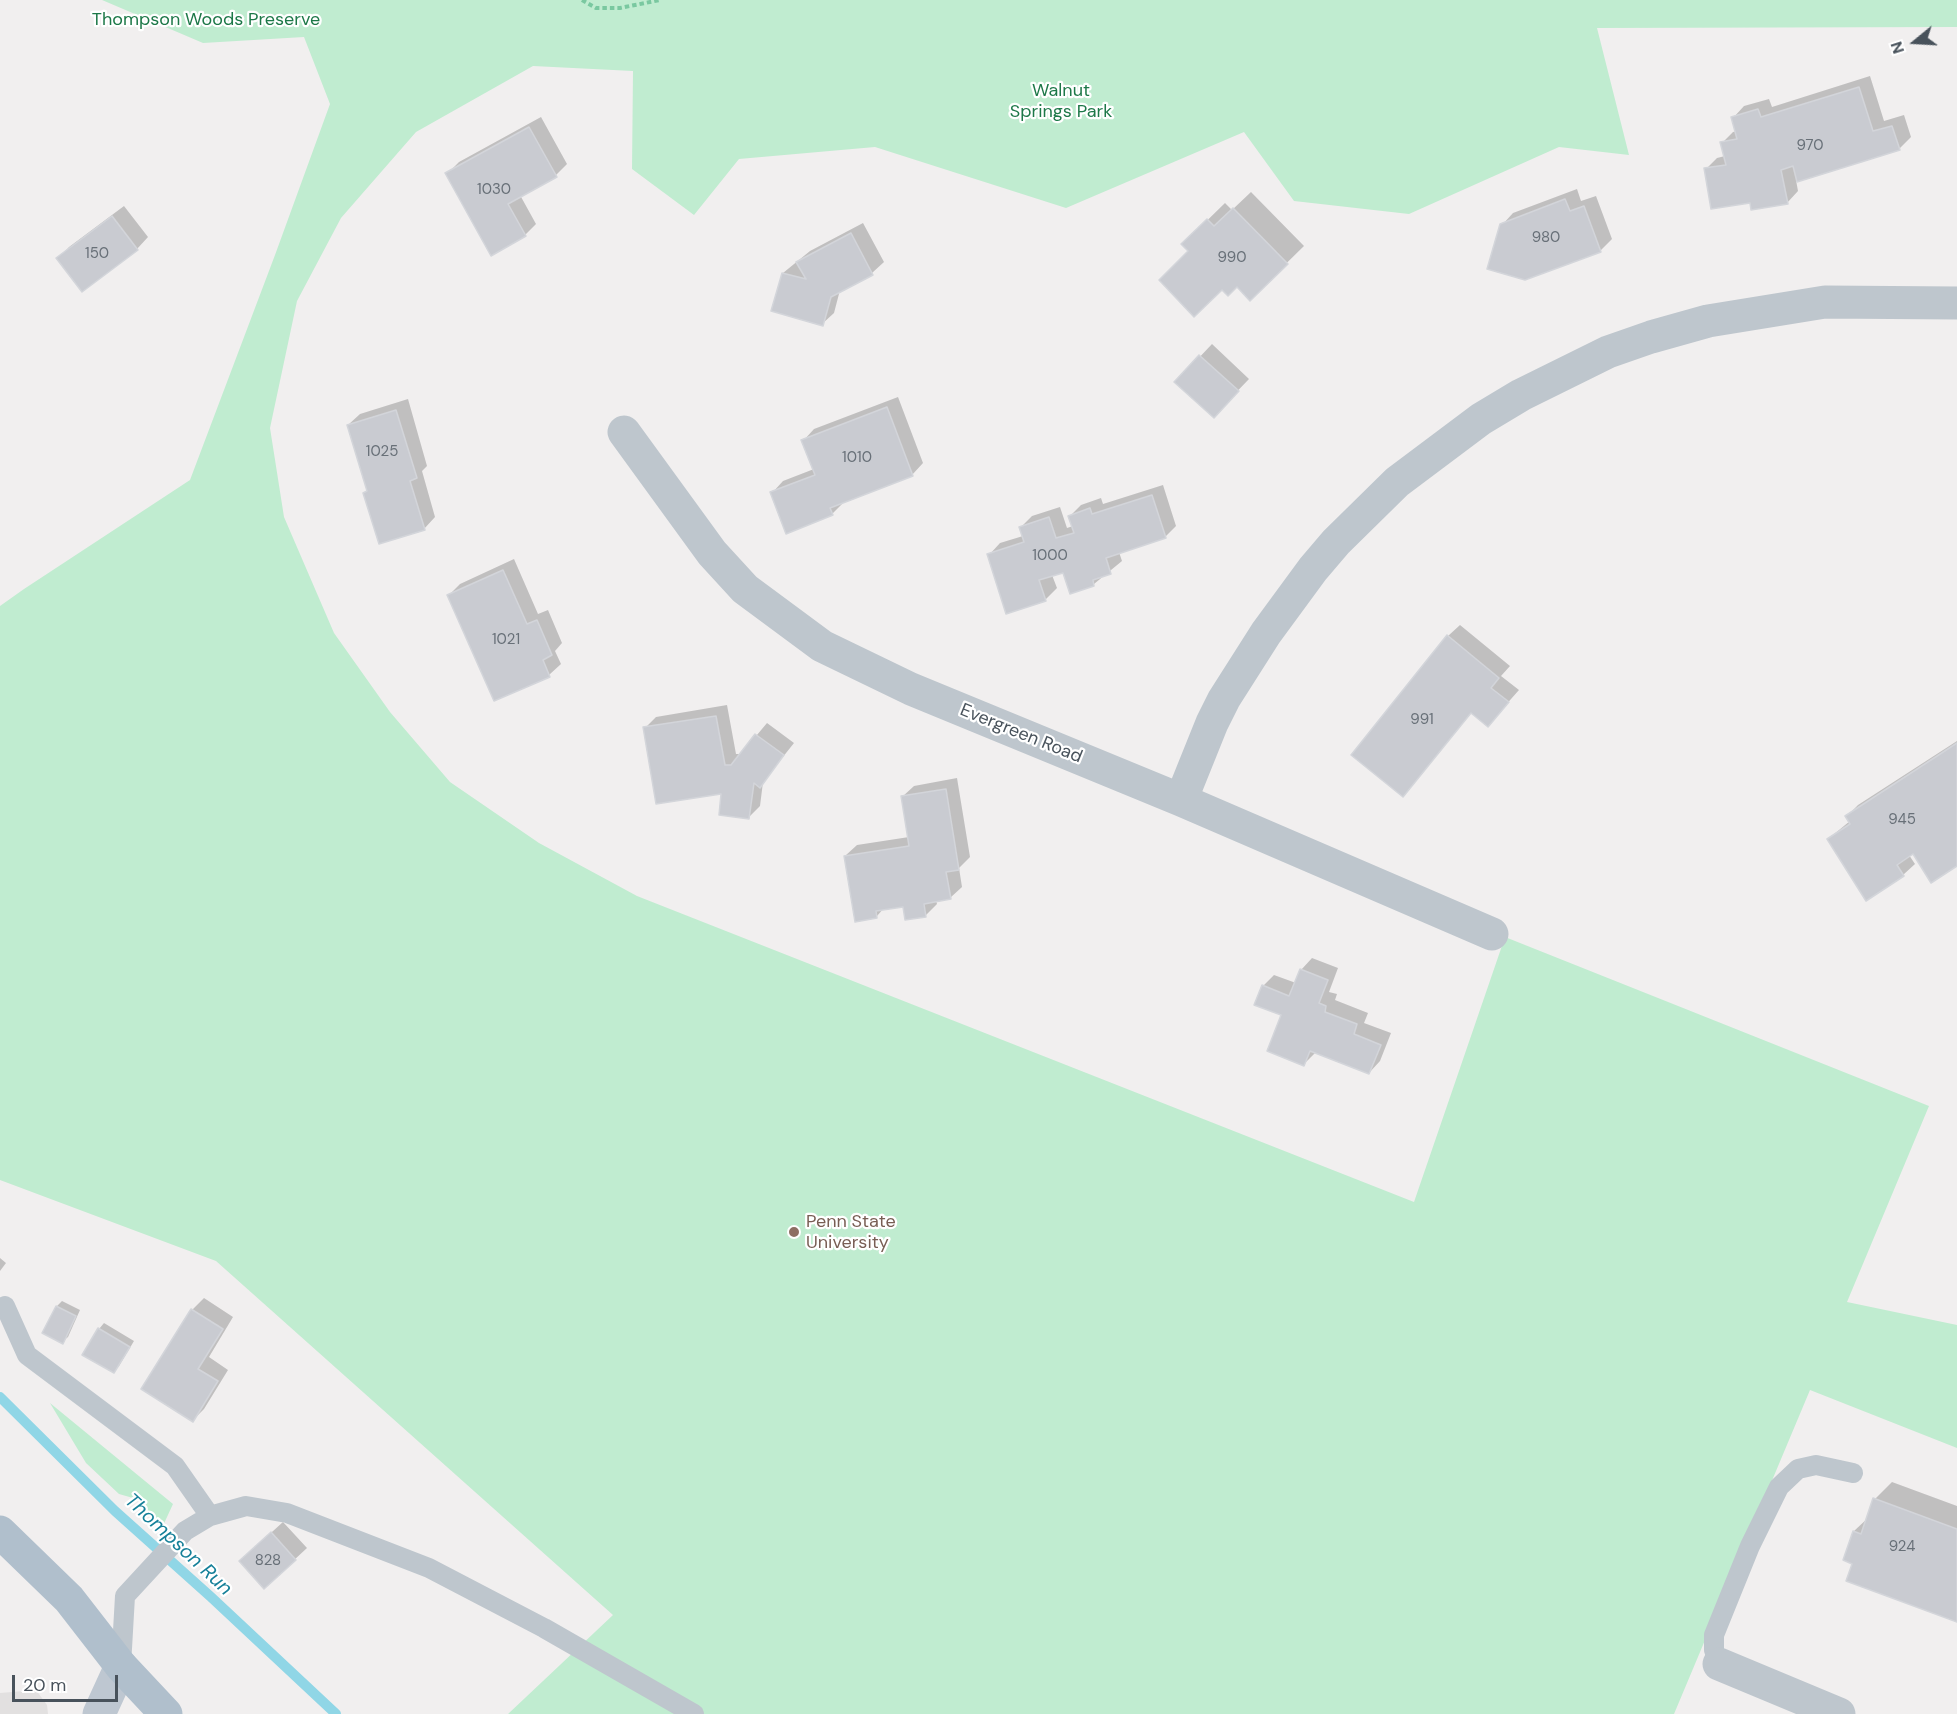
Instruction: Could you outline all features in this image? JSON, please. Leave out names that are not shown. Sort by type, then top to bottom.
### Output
[{"type":"main road","points":[[0,1532],[69,1599],[121,1666],[166,1714]]},
{"type":"street","points":[[1181,800],[1224,699],[1266,633],[1313,569],[1336,542],[1397,482],[1480,419],[1521,395],[1608,352],[1651,336],[1708,321],[1825,302],[1957,303]]},
{"type":"street","name":"Evergreen Road","points":[[624,432],[712,554],[745,589],[822,646],[910,689],[1181,800],[1492,934]]},
{"type":"street","points":[[1719,1664],[1839,1714]]},
{"type":"street","points":[[99,1714],[121,1666]]},
{"type":"lane","points":[[5,1306],[27,1355],[175,1466],[210,1516]]},
{"type":"lane","points":[[1719,1664],[1714,1650],[1714,1635],[1750,1546],[1779,1487],[1798,1469],[1815,1465],[1853,1473]]},
{"type":"lane","points":[[121,1666],[125,1596],[185,1531],[210,1516],[246,1506],[287,1513],[429,1568],[544,1628],[694,1714]]},
{"type":"path","points":[[582,0],[596,8],[620,8],[660,0]]},
{"type":"shaded area","points":[[36,1690],[47,1705],[48,1714],[0,1714],[0,1693]]},
{"type":"green space","name":"Penn State University","points":[[102,0],[1957,0],[1957,27],[1597,28],[1629,155],[1559,147],[1409,214],[1294,201],[1244,132],[1066,208],[875,147],[739,159],[694,215],[632,169],[633,71],[533,66],[416,132],[341,218],[297,301],[270,428],[284,517],[334,633],[390,712],[450,782],[539,843],[637,896],[1414,1202],[1505,937],[1929,1106],[1847,1302],[1957,1325],[1957,1448],[1810,1390],[1674,1714],[508,1714],[613,1615],[216,1261],[0,1180],[0,606],[190,480],[330,104],[304,37],[203,43]]},
{"type":"green space","points":[[50,1403],[173,1504],[161,1530],[140,1500],[119,1494],[86,1463]]},
{"type":"building","points":[[1859,87],[1873,131],[1892,126],[1900,150],[1797,182],[1793,166],[1781,170],[1788,204],[1751,210],[1750,203],[1711,209],[1704,168],[1726,165],[1720,142],[1737,139],[1731,117],[1758,109],[1761,117]]},
{"type":"building","points":[[529,127],[557,177],[508,204],[526,236],[491,256],[445,173]]},
{"type":"building","points":[[1565,199],[1570,211],[1584,206],[1601,252],[1525,280],[1487,269],[1500,224]]},
{"type":"building","points":[[1233,208],[1288,264],[1250,301],[1237,287],[1228,296],[1222,290],[1194,317],[1159,280],[1188,251],[1181,244],[1207,219],[1214,226]]},
{"type":"building","points":[[112,216],[138,250],[82,292],[56,258]]},
{"type":"building","points":[[851,233],[873,275],[831,297],[823,326],[771,311],[782,273],[806,279],[796,262]]},
{"type":"building","points":[[1199,355],[1239,391],[1214,418],[1174,382]]},
{"type":"building","points":[[887,407],[913,476],[830,508],[833,515],[786,534],[770,492],[815,475],[801,440]]},
{"type":"building","points":[[396,410],[417,478],[410,481],[425,530],[379,544],[363,493],[367,491],[347,425]]},
{"type":"building","points":[[1152,495],[1166,538],[1106,558],[1111,574],[1093,580],[1094,586],[1070,594],[1063,573],[1039,580],[1046,601],[1006,614],[987,554],[1024,542],[1019,527],[1049,517],[1056,538],[1074,533],[1068,516],[1090,508],[1092,514]]},
{"type":"building","points":[[503,570],[527,624],[537,620],[552,655],[543,660],[550,677],[494,701],[447,595]]},
{"type":"building","points":[[1447,635],[1499,678],[1491,688],[1509,702],[1488,727],[1471,713],[1403,797],[1351,755]]},
{"type":"building","points":[[716,716],[725,765],[731,765],[755,734],[784,755],[760,788],[754,783],[749,819],[719,815],[721,794],[656,804],[643,727]]},
{"type":"building","points":[[1957,743],[1957,866],[1931,883],[1913,854],[1897,865],[1904,876],[1866,901],[1827,839],[1850,824],[1845,816]]},
{"type":"building","points":[[946,789],[959,870],[946,872],[951,899],[924,904],[926,917],[905,920],[903,907],[876,911],[877,918],[855,922],[844,856],[909,846],[901,796]]},
{"type":"building","points":[[1300,969],[1328,980],[1319,1003],[1326,1006],[1325,1012],[1357,1024],[1354,1034],[1381,1045],[1369,1074],[1310,1051],[1304,1066],[1267,1051],[1281,1015],[1254,1005],[1262,985],[1289,996]]},
{"type":"building","points":[[56,1306],[76,1316],[63,1344],[42,1333]]},
{"type":"building","points":[[191,1309],[223,1329],[198,1369],[218,1381],[193,1422],[141,1389]]},
{"type":"building","points":[[98,1328],[130,1347],[114,1373],[82,1355]]},
{"type":"building","points":[[1873,1498],[1957,1529],[1957,1622],[1846,1581],[1852,1564],[1843,1560],[1853,1531],[1861,1534]]},
{"type":"building","points":[[271,1532],[296,1560],[264,1589],[239,1561]]},
{"type":"waterway","name":"Thompson Run","points":[[0,1397],[115,1511],[336,1714]]},
{"type":"place","name":"Penn State University","points":[[794,1232]]},
{"type":"park label","name":"Thompson Woods Preserve","points":[[206,20]]},
{"type":"park label","name":"Walnut Springs Park","points":[[1061,101]]}]
